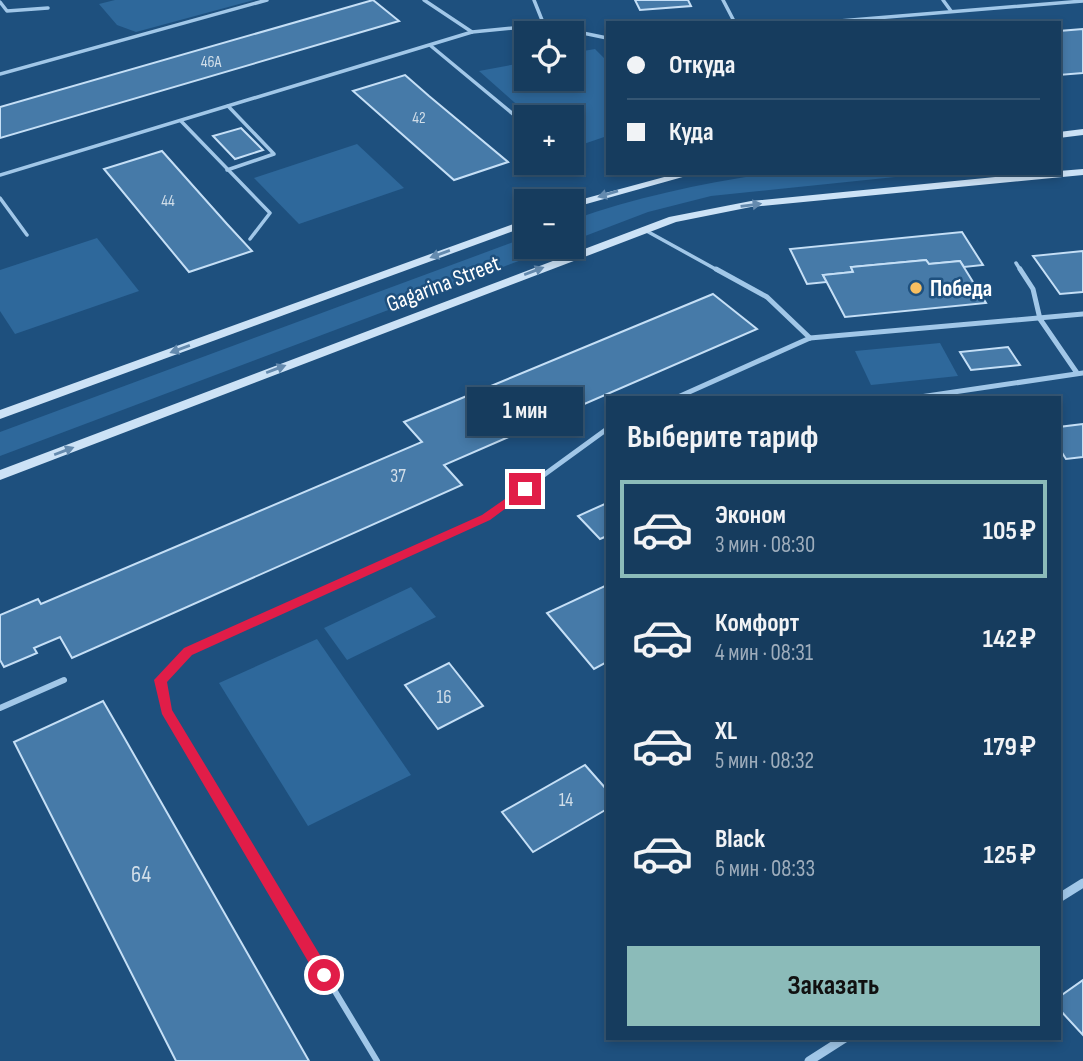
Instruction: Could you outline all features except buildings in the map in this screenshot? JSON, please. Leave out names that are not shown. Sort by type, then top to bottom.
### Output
[{"type":"main road","points":[[1061,135],[1083,132]]},
{"type":"main road","name":"Gagarina Street","points":[[1061,174],[1083,172]]},
{"type":"main road","points":[[584,202],[684,175]]},
{"type":"main road","name":"Gagarina Street","points":[[0,475],[643,229],[694,214],[731,207],[1053,175]]},
{"type":"main road","name":"Gagarina Street","points":[[0,415],[514,227]]},
{"type":"street","points":[[1061,897],[1083,883]]},
{"type":"street","points":[[809,1061],[842,1040]]},
{"type":"lane","points":[[0,74],[267,0]]},
{"type":"lane","points":[[424,0],[472,32]]},
{"type":"lane","points":[[534,0],[542,21]]},
{"type":"lane","points":[[723,0],[734,21]]},
{"type":"lane","points":[[943,0],[951,11]]},
{"type":"lane","points":[[838,21],[1083,1]]},
{"type":"lane","points":[[0,2],[7,11],[48,8]]},
{"type":"lane","points":[[0,175],[472,32],[514,28]]},
{"type":"lane","points":[[584,33],[606,38]]},
{"type":"lane","points":[[431,46],[514,116]]},
{"type":"lane","points":[[227,170],[274,154],[228,106]]},
{"type":"lane","points":[[181,121],[270,213],[250,239]]},
{"type":"lane","points":[[0,198],[27,235]]},
{"type":"lane","points":[[643,229],[767,297],[810,338]]},
{"type":"lane","points":[[927,396],[1080,373],[1040,319],[1034,289],[1016,263]]},
{"type":"lane","points":[[680,396],[810,338],[1083,314]]},
{"type":"lane","points":[[377,1061],[166,711],[160,680],[188,652],[486,517],[606,430]]},
{"type":"lane","points":[[0,708],[64,680]]},
{"type":"shaded area","points":[[115,0],[254,0],[136,32],[117,25],[99,4]]},
{"type":"shaded area","points":[[595,49],[606,60],[606,136],[584,144],[584,105],[517,105],[479,71],[514,64],[514,91],[584,91],[584,51]]},
{"type":"shaded area","points":[[357,144],[404,188],[299,224],[254,178]]},
{"type":"shaded area","points":[[758,175],[915,175],[711,196],[648,212],[584,236],[584,216],[670,192]]},
{"type":"shaded area","points":[[97,238],[139,291],[15,334],[0,311],[0,270]]},
{"type":"shaded area","points":[[514,242],[514,259],[524,259],[0,456],[0,432]]},
{"type":"shaded area","points":[[940,343],[958,376],[871,385],[855,351]]},
{"type":"shaded area","points":[[411,587],[436,617],[347,660],[324,628]]},
{"type":"shaded area","points":[[317,639],[411,775],[308,826],[219,683]]},
{"type":"place","name":"Победа","points":[[916,288]]},
{"type":"route","points":[[324,975],[166,711],[160,680],[188,652],[486,517],[525,489]]}]
